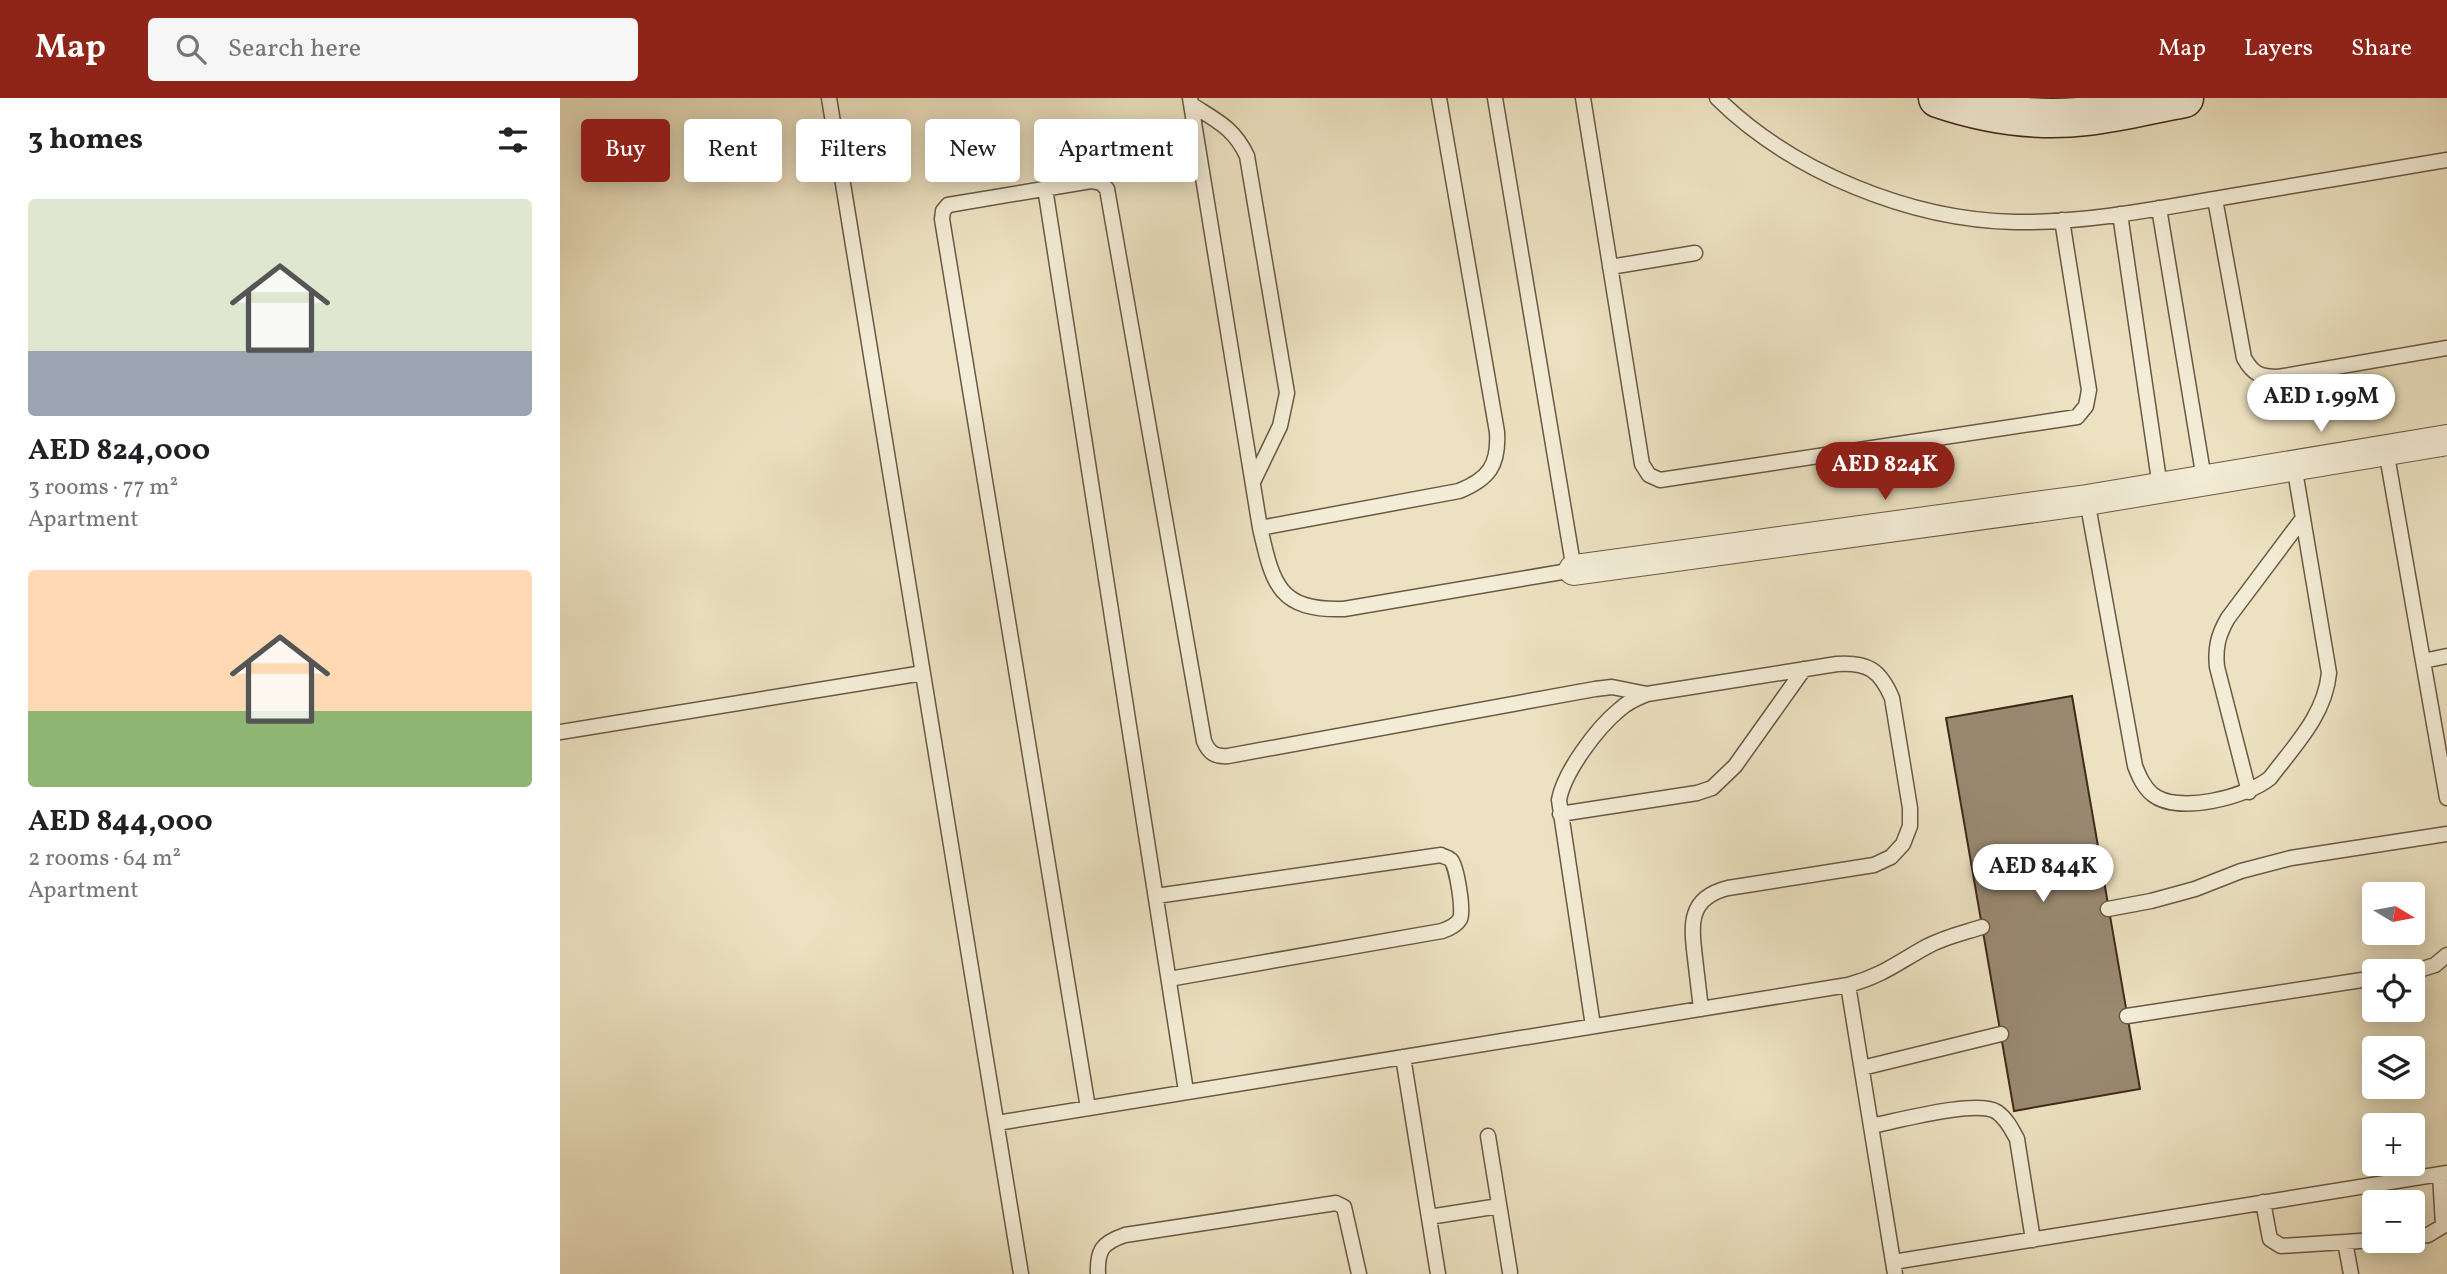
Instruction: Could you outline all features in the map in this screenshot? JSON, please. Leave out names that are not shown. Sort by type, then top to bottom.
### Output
[{"type":"street","points":[[1938,98],[1960,106],[2022,118],[2184,98]]},
{"type":"street","points":[[1574,570],[2087,500],[2447,440]]},
{"type":"lane","points":[[829,98],[1021,1274]]},
{"type":"lane","points":[[1261,528],[1459,491],[1477,484],[1490,470],[1498,452],[1497,432],[1439,98]]},
{"type":"lane","points":[[1191,102],[1253,482],[1271,573],[1283,592],[1301,604],[1323,609],[1344,609],[1574,570],[1495,98]]},
{"type":"lane","points":[[1583,98],[1642,464],[1649,475],[1660,480],[2077,417],[2086,406],[2089,390],[2062,220]]},
{"type":"lane","points":[[1717,98],[1765,137],[1814,168],[1867,192],[1916,207],[1965,217],[2014,222],[2120,214],[2447,160]]},
{"type":"lane","points":[[2020,101],[2104,109]]},
{"type":"lane","points":[[1191,102],[1230,129],[1247,156],[1287,393],[1280,426],[1253,482]]},
{"type":"lane","points":[[1088,1108],[942,219],[943,211],[948,205],[1091,181],[1101,183],[1107,189],[1204,741],[1208,750],[1218,757],[1595,689],[1621,688],[1647,694]]},
{"type":"lane","points":[[1045,188],[1186,1091]]},
{"type":"lane","points":[[2215,199],[2244,358],[2251,371],[2263,377],[2278,377],[2447,348]]},
{"type":"lane","points":[[2159,208],[2204,479]]},
{"type":"lane","points":[[2120,214],[2160,487]]},
{"type":"lane","points":[[1610,267],[1695,253]]},
{"type":"lane","points":[[2386,450],[2447,798]]},
{"type":"lane","points":[[2087,500],[2135,766],[2142,782],[2153,795],[2169,803],[2186,804],[2249,792],[2270,778],[2323,705],[2329,673],[2294,465]]},
{"type":"lane","points":[[2249,792],[2217,667],[2216,649],[2220,632],[2228,618],[2304,518]]},
{"type":"lane","points":[[2423,661],[2447,656]]},
{"type":"lane","points":[[1593,1026],[1559,800],[1568,773],[1610,718],[1621,708],[1647,694],[1855,663],[1872,669],[1885,681],[1892,698],[1910,808],[1910,826],[1903,844],[1891,857],[1874,865],[1713,892],[1701,902],[1693,916],[1692,932],[1701,1009]]},
{"type":"lane","points":[[1560,814],[1697,793],[1712,788],[1735,766],[1804,669]]},
{"type":"lane","points":[[560,732],[923,673]]},
{"type":"lane","points":[[2108,909],[2195,889],[2241,871],[2291,858],[2447,834]]},
{"type":"lane","points":[[1156,896],[1441,855],[1451,860],[1455,870],[1462,908],[1460,919],[1442,932],[1169,979]]},
{"type":"lane","points":[[997,1123],[1848,985],[1872,978],[1949,937],[1982,927]]},
{"type":"lane","points":[[2425,968],[2435,965],[2447,955]]},
{"type":"lane","points":[[2127,1016],[2362,980]]},
{"type":"lane","points":[[1848,985],[1894,1268],[2033,1240],[2444,1174],[2443,1226],[2438,1232],[2425,1236]]},
{"type":"lane","points":[[1862,1068],[2001,1034]]},
{"type":"lane","points":[[1403,1057],[1438,1274]]},
{"type":"lane","points":[[1871,1126],[1964,1108],[1981,1107],[1997,1112],[2009,1124],[2017,1139],[2033,1240]]},
{"type":"lane","points":[[1488,1136],[1510,1272]]},
{"type":"lane","points":[[2263,1202],[2268,1233],[2275,1244],[2290,1247],[2362,1241]]},
{"type":"lane","points":[[1098,1274],[1098,1254],[1109,1241],[1125,1235],[1336,1203],[1344,1207],[1348,1217],[1359,1274]]},
{"type":"lane","points":[[1429,1217],[1499,1206]]},
{"type":"lane","points":[[2345,1242],[2351,1274]]},
{"type":"building","points":[[2072,696],[2140,1089],[2014,1111],[1946,718]]}]
